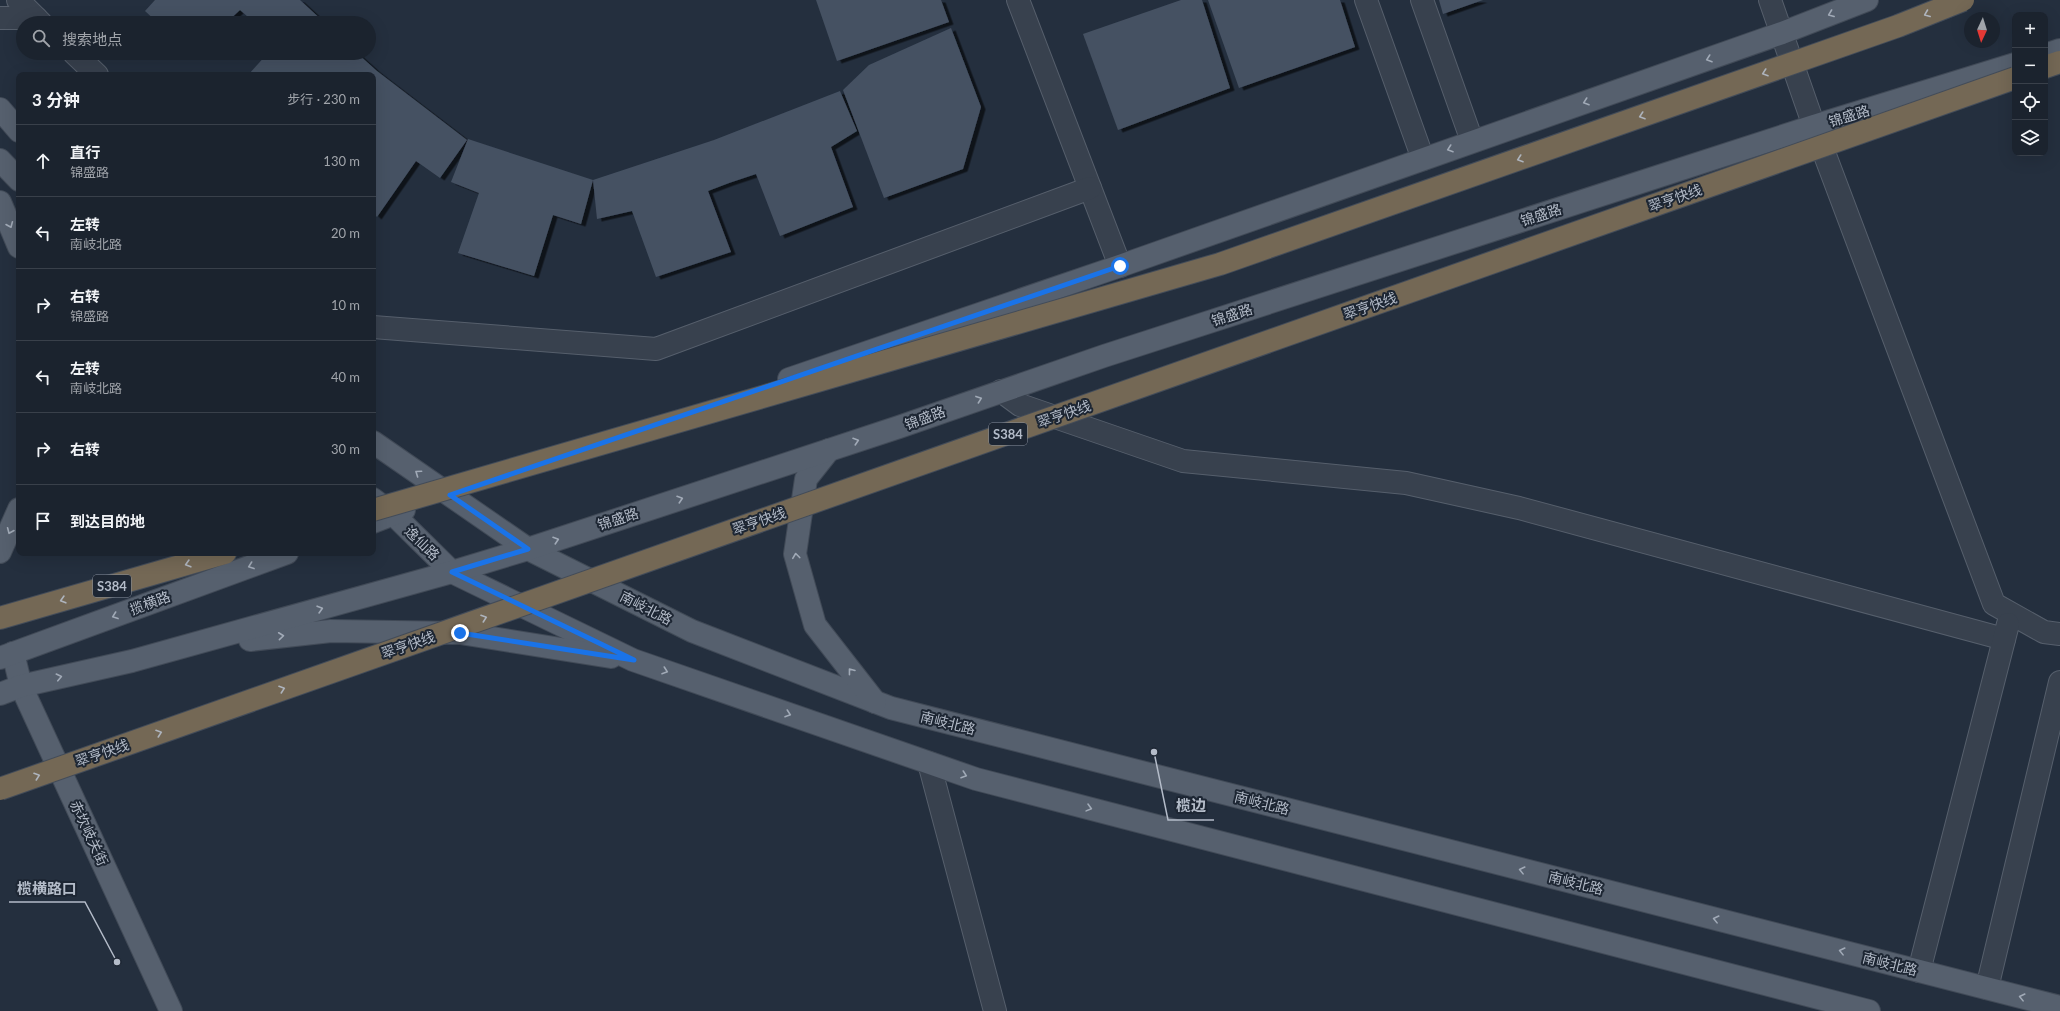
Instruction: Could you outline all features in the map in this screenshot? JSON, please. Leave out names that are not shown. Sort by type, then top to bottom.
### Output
[{"type":"highway","points":[[380,515],[1220,264],[1898,26],[1963,0]]},
{"type":"highway","points":[[2048,67],[2060,62]]},
{"type":"highway","name":"翠亨快线","points":[[0,789],[2012,79]]},
{"type":"highway","name":"S384","points":[[0,618],[215,556]]},
{"type":"main road","points":[[380,515],[450,495],[1120,266],[1472,141],[1782,34],[1867,0]]},
{"type":"main road","points":[[2048,54],[2060,50]]},
{"type":"main road","name":"锦盛路","points":[[132,661],[452,572],[528,549],[899,427],[1001,391],[1814,126],[2012,65]]},
{"type":"main road","points":[[0,109],[16,128]]},
{"type":"main road","points":[[0,160],[16,177]]},
{"type":"main road","points":[[0,202],[16,240]]},
{"type":"main road","name":"南岐北路","points":[[376,444],[528,549],[692,632],[875,702],[907,712],[2060,1007]]},
{"type":"main road","points":[[828,450],[806,479],[795,554],[815,624],[875,702]]},
{"type":"main road","name":"逸仙路","points":[[380,515],[452,572]]},
{"type":"main road","points":[[0,552],[16,516]]},
{"type":"main road","name":"揽横路","points":[[7,656],[279,556]]},
{"type":"main road","points":[[452,572],[634,660],[976,779],[1870,1011]]},
{"type":"main road","points":[[0,694],[21,686],[132,661],[260,638],[332,631],[460,633],[634,660]]},
{"type":"main road","name":"赤坎岐关街","points":[[7,656],[171,1011]]},
{"type":"street","points":[[18,0],[33,16]]},
{"type":"street","points":[[1018,0],[1120,266]]},
{"type":"street","points":[[1366,0],[1423,159]]},
{"type":"street","points":[[1422,0],[1472,141]]},
{"type":"street","points":[[1770,0],[1814,126],[1994,604],[2044,632],[2060,634]]},
{"type":"street","points":[[0,18],[16,19]]},
{"type":"street","points":[[82,60],[95,72]]},
{"type":"street","points":[[376,327],[656,349],[1090,188]]},
{"type":"street","points":[[1001,391],[1020,405],[1183,461],[1406,482],[1519,508],[2004,639]]},
{"type":"street","points":[[1919,971],[2010,613]]},
{"type":"street","points":[[1986,988],[2060,682]]},
{"type":"street","points":[[929,763],[994,1011]]},
{"type":"building","points":[[155,0],[300,0],[317,16],[247,16],[240,10],[234,16],[150,16],[145,11]]},
{"type":"building","points":[[816,0],[941,0],[949,22],[837,61]]},
{"type":"building","points":[[1181,0],[1202,0],[1230,88],[1118,130],[1083,34]]},
{"type":"building","points":[[1208,0],[1340,0],[1355,47],[1239,88]]},
{"type":"building","points":[[1439,0],[1483,0],[1443,14]]},
{"type":"building","points":[[951,28],[981,107],[963,169],[884,198],[843,90],[869,65]]},
{"type":"building","points":[[262,60],[365,60],[467,140],[440,178],[416,161],[377,217],[376,72],[251,72]]},
{"type":"building","points":[[840,91],[857,131],[831,147],[853,207],[780,236],[756,174],[729,183],[708,191],[731,252],[656,277],[632,211],[597,219],[593,180],[714,140]]},
{"type":"building","points":[[468,139],[593,180],[581,224],[553,215],[534,276],[458,253],[479,193],[451,182]]},
{"type":"place","name":"榄边","points":[[1154,752]]},
{"type":"place","name":"榄横路口","points":[[117,962]]},
{"type":"route","points":[[460,633],[634,660],[452,572],[528,549],[450,495],[1120,266]]}]
